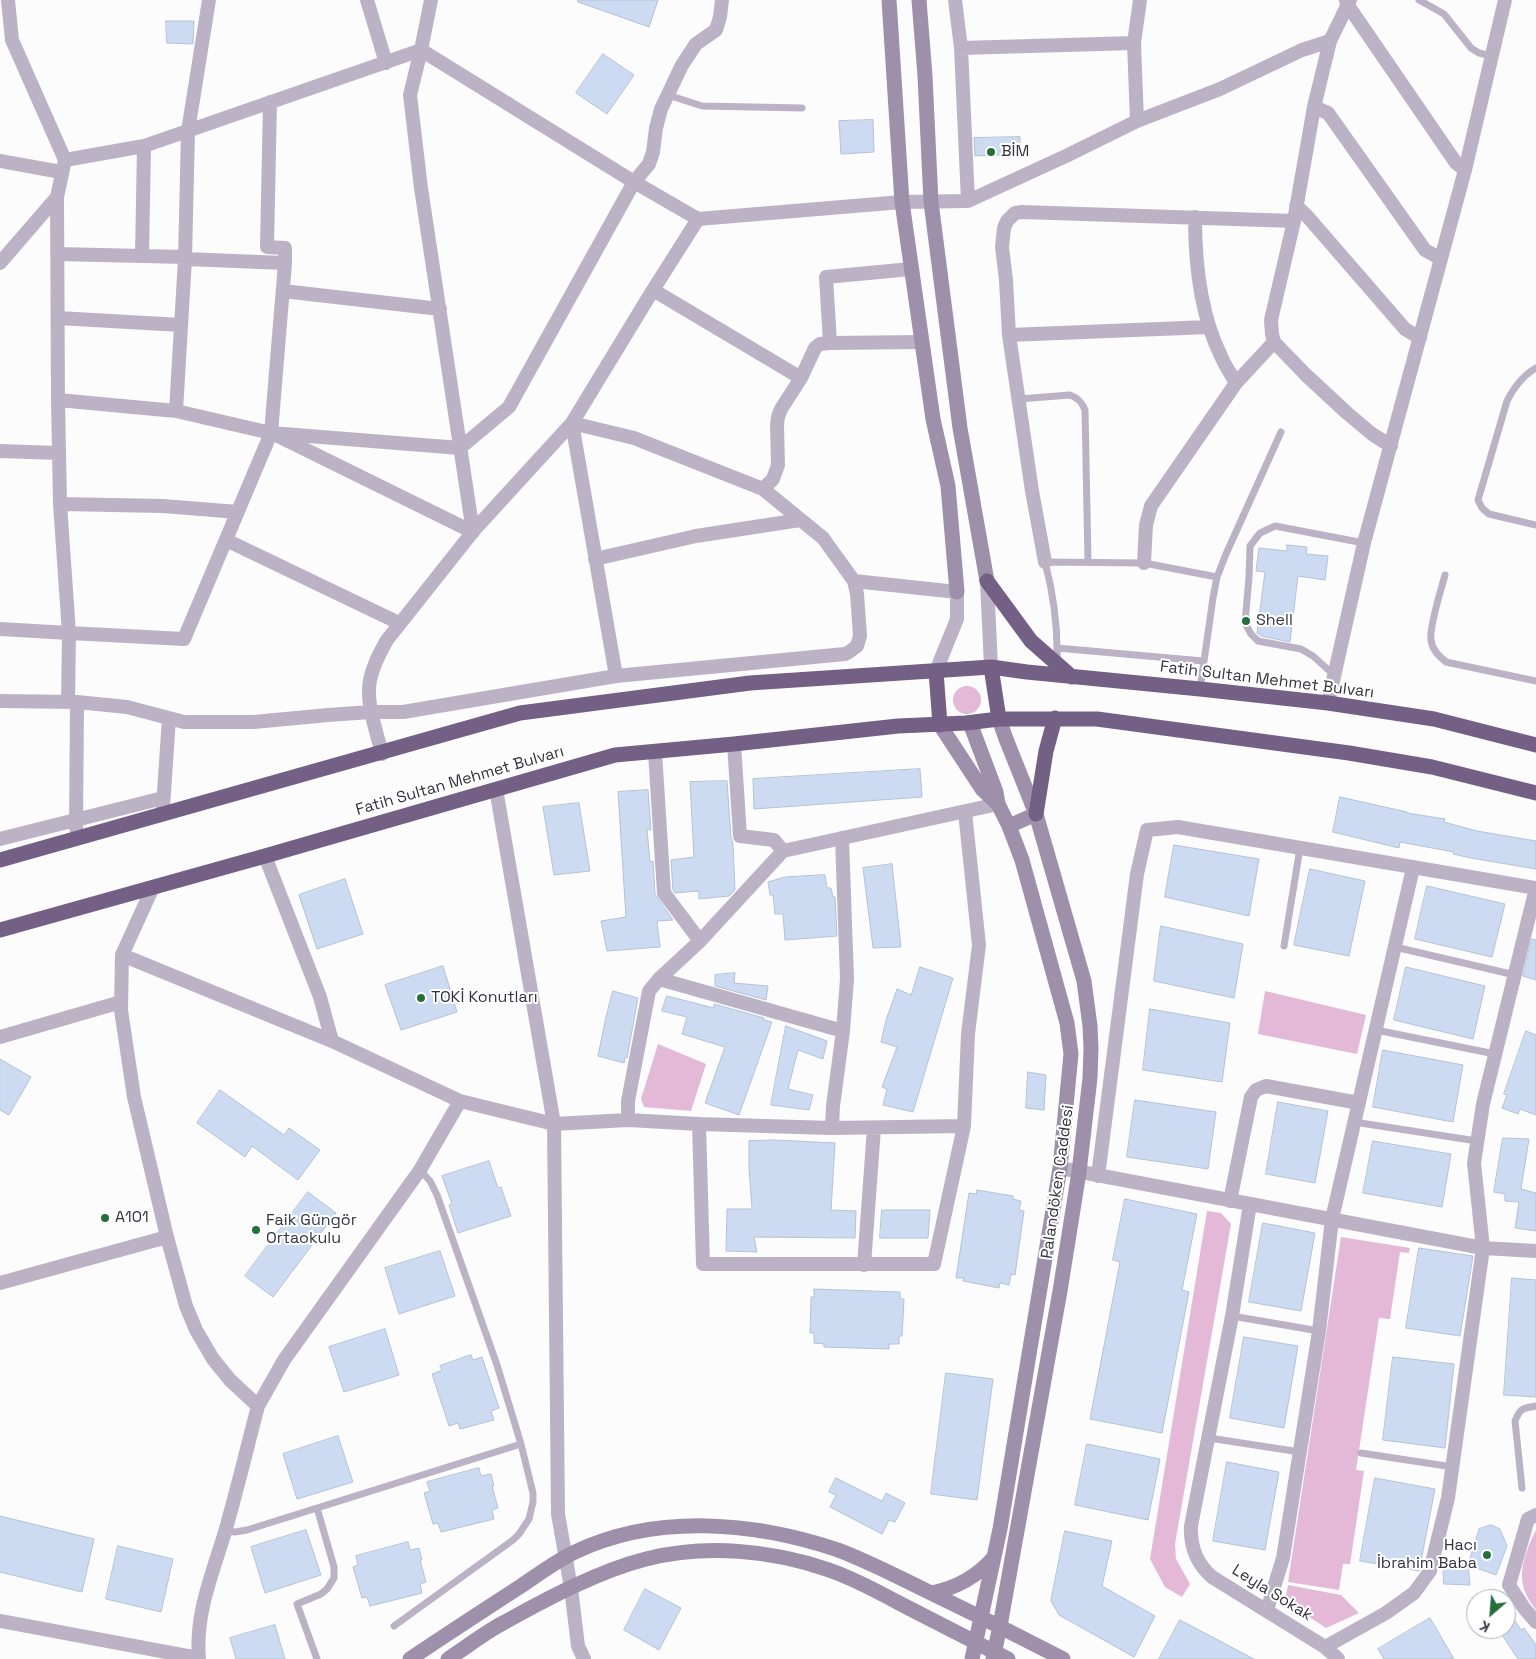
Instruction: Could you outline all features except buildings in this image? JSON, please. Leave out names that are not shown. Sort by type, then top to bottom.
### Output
[{"type":"highway","points":[[987,581],[1031,641],[1072,677]]},
{"type":"highway","points":[[991,667],[999,718],[1097,720],[1350,754],[1432,767],[1536,793]]},
{"type":"highway","name":"Fatih Sultan Mehmet Bulvarı","points":[[936,671],[991,667],[1328,703],[1434,719],[1536,745]]},
{"type":"highway","points":[[0,860],[382,754],[520,713],[750,683],[936,671],[940,725]]},
{"type":"highway","name":"Fatih Sultan Mehmet Bulvarı","points":[[0,930],[615,755],[898,726],[970,723],[999,718]]},
{"type":"highway","points":[[1036,814],[1046,751],[1055,718]]},
{"type":"street","points":[[8,0],[12,40]]},
{"type":"street","points":[[176,411],[185,258],[188,131],[210,0]]},
{"type":"street","points":[[368,0],[386,63]]},
{"type":"street","points":[[431,0],[410,95],[421,188],[472,532]]},
{"type":"street","points":[[58,400],[176,411],[272,433],[460,448],[509,407],[634,182],[649,164],[653,152],[656,128],[668,94],[689,53],[696,44],[716,30],[722,0]]},
{"type":"street","points":[[890,0],[902,202],[933,419],[948,486],[958,592],[957,619],[936,671]]},
{"type":"street","points":[[919,0],[931,202],[960,428],[987,581],[991,667]]},
{"type":"street","points":[[956,0],[961,48],[968,201]]},
{"type":"street","points":[[1137,121],[1134,43],[1140,0]]},
{"type":"street","points":[[1328,703],[1364,543],[1465,170],[1505,0]]},
{"type":"street","points":[[1348,1],[1456,163],[1465,170]]},
{"type":"street","points":[[1348,1],[1330,41],[1314,107],[1294,221],[1271,320],[1272,334],[1274,342],[1306,375],[1372,434],[1391,446]]},
{"type":"street","points":[[0,23],[12,40],[63,166],[58,197],[59,453],[60,504],[73,702],[76,839]]},
{"type":"street","points":[[421,50],[634,182],[698,219],[902,202],[968,201],[1137,121],[1220,89],[1302,50],[1330,41]]},
{"type":"street","points":[[961,48],[1134,43]]},
{"type":"street","points":[[0,161],[63,166],[144,146],[421,50]]},
{"type":"street","points":[[0,629],[184,639],[272,433],[285,248],[268,247],[270,102]]},
{"type":"street","points":[[1314,107],[1328,113],[1425,250],[1441,259]]},
{"type":"street","points":[[142,256],[144,146]]},
{"type":"street","points":[[0,263],[58,197]]},
{"type":"street","points":[[1296,206],[1307,216],[1405,329],[1420,338]]},
{"type":"street","points":[[1045,562],[1032,491],[1009,335],[1002,247],[1002,236],[1007,221],[1015,213],[1022,212],[1294,221]]},
{"type":"street","points":[[1195,217],[1195,244],[1199,282],[1209,326],[1220,356],[1236,383]]},
{"type":"street","points":[[382,754],[371,712],[369,688],[377,658],[399,623],[472,532],[572,423],[698,219]]},
{"type":"street","points":[[58,254],[285,263]]},
{"type":"street","points":[[830,343],[826,277],[912,269]]},
{"type":"street","points":[[653,290],[800,378]]},
{"type":"street","points":[[283,291],[440,309]]},
{"type":"street","points":[[58,318],[181,325]]},
{"type":"street","points":[[1009,335],[1209,326]]},
{"type":"street","points":[[763,489],[773,479],[778,465],[778,417],[815,348],[820,344],[830,343],[922,342]]},
{"type":"street","points":[[1144,563],[1146,525],[1151,506],[1236,383],[1274,342]]},
{"type":"street","points":[[0,702],[73,702],[127,706],[184,722],[254,722],[371,712],[403,712],[616,676],[849,652],[857,646],[860,636],[857,594],[854,581],[823,538],[763,489],[634,438],[572,423]]},
{"type":"street","points":[[572,423],[616,676]]},
{"type":"street","points":[[272,433],[472,532]]},
{"type":"street","points":[[1,452],[59,453]]},
{"type":"street","points":[[60,504],[162,506],[238,512]]},
{"type":"street","points":[[595,559],[696,536],[800,520]]},
{"type":"street","points":[[226,540],[399,623]]},
{"type":"street","points":[[854,581],[958,592]]},
{"type":"street","points":[[162,815],[169,718]]},
{"type":"street","name":"Palandöken Caddesi","points":[[999,718],[1036,814],[1084,981],[1088,1003],[1090,1041],[1090,1078],[1079,1172],[1060,1291],[1000,1626],[999,1657]]},
{"type":"street","name":"Palandöken Caddesi","points":[[970,723],[996,792],[998,804],[1022,860],[1067,1024],[1071,1054],[1060,1168],[994,1557],[972,1659]]},
{"type":"street","name":"Palandöken Caddesi","points":[[940,725],[982,788],[998,804]]},
{"type":"street","points":[[734,744],[740,836],[774,840],[782,851]]},
{"type":"street","points":[[655,752],[664,893],[700,941]]},
{"type":"street","points":[[496,789],[554,1124],[558,1514],[571,1588],[578,1646],[584,1659]]},
{"type":"street","points":[[0,839],[163,798]]},
{"type":"street","points":[[628,1120],[628,1100],[650,991],[659,979],[700,941],[782,851],[998,804]]},
{"type":"street","points":[[699,1124],[703,1264],[934,1264],[964,1126],[968,1034],[980,945],[965,812]]},
{"type":"street","points":[[1009,826],[1036,814]]},
{"type":"street","points":[[1098,1176],[1137,874],[1147,830],[1178,827],[1536,888],[1483,1104],[1477,1141],[1474,1163],[1484,1248],[1448,1498],[1430,1571],[1414,1593],[1386,1613],[1325,1647]]},
{"type":"street","points":[[832,1128],[847,980],[842,838]]},
{"type":"street","points":[[264,856],[320,997],[332,1042]]},
{"type":"street","points":[[1267,1610],[1283,1558],[1319,1331],[1332,1220],[1413,868]]},
{"type":"street","points":[[153,887],[122,955],[121,1010],[134,1097],[167,1237],[186,1306],[196,1330],[213,1358],[230,1380],[258,1406]]},
{"type":"street","points":[[122,955],[332,1042],[460,1101],[554,1124],[628,1120],[832,1128],[964,1126]]},
{"type":"street","points":[[659,979],[843,1030]]},
{"type":"street","points":[[0,1037],[121,1002]]},
{"type":"street","points":[[1230,1201],[1251,1097],[1256,1090],[1266,1086],[1359,1103]]},
{"type":"street","points":[[0,1622],[198,1658],[198,1629],[202,1604],[225,1531],[258,1406],[284,1360],[420,1170],[460,1101]]},
{"type":"street","points":[[864,1265],[874,1128]]},
{"type":"street","points":[[1060,1168],[1484,1248],[1536,1251]]},
{"type":"street","points":[[1208,1438],[1232,1316],[1250,1204]]},
{"type":"street","points":[[0,1283],[167,1237]]},
{"type":"street","name":"Leyla Sokak","points":[[1208,1438],[1191,1526],[1194,1552],[1203,1569],[1212,1577],[1325,1647],[1338,1659]]},
{"type":"street","points":[[1536,1515],[1528,1519],[1510,1585],[1524,1608],[1536,1622]]},
{"type":"street","points":[[410,1659],[566,1557],[612,1538],[663,1527],[734,1528],[782,1535],[839,1551],[867,1562],[982,1617],[1063,1659]]},
{"type":"street","points":[[448,1659],[504,1622],[615,1568],[680,1553],[719,1551],[761,1553],[830,1570],[870,1588],[976,1642],[999,1657]]},
{"type":"street","points":[[931,1593],[965,1582],[986,1567],[994,1557]]},
{"type":"lane","points":[[1419,0],[1444,14],[1471,48],[1479,53],[1492,56]]},
{"type":"lane","points":[[668,94],[702,106],[802,108]]},
{"type":"lane","points":[[1536,368],[1515,386],[1507,401],[1478,500],[1482,508],[1489,514],[1536,525]]},
{"type":"lane","points":[[1019,399],[1070,396],[1076,398],[1084,406],[1088,562]]},
{"type":"lane","points":[[1200,688],[1217,577],[1281,432]]},
{"type":"lane","points":[[1334,676],[1313,656],[1301,649],[1258,641],[1251,634],[1245,624],[1250,546],[1260,533],[1275,526],[1364,543]]},
{"type":"lane","points":[[1056,664],[1055,609],[1045,562],[1144,563],[1217,577]]},
{"type":"lane","points":[[1444,575],[1431,634],[1432,646],[1440,657],[1446,662],[1536,681]]},
{"type":"lane","points":[[1057,648],[1203,660]]},
{"type":"lane","points":[[1284,946],[1300,848]]},
{"type":"lane","points":[[1395,947],[1515,975]]},
{"type":"lane","points":[[1376,1030],[1495,1054]]},
{"type":"lane","points":[[1354,1122],[1477,1141]]},
{"type":"lane","points":[[394,1626],[513,1540],[524,1527],[531,1511],[533,1493],[521,1444],[496,1365],[437,1195],[430,1182],[420,1170]]},
{"type":"lane","points":[[1232,1316],[1319,1331]]},
{"type":"lane","points":[[1522,1488],[1515,1421],[1518,1414],[1524,1408],[1536,1406]]},
{"type":"lane","points":[[1208,1438],[1300,1452]]},
{"type":"lane","points":[[225,1531],[241,1532],[521,1444]]},
{"type":"lane","points":[[1361,1453],[1453,1467]]},
{"type":"lane","points":[[317,1508],[334,1567],[334,1578],[322,1594],[297,1604],[317,1659]]},
{"type":"shaded area","points":[[967,686],[977,690],[981,700],[977,710],[967,714],[957,710],[953,700],[957,690]]},
{"type":"shaded area","points":[[1265,991],[1366,1015],[1357,1054],[1258,1034]]},
{"type":"shaded area","points":[[658,1044],[706,1064],[691,1111],[644,1107],[641,1099]]},
{"type":"shaded area","points":[[1207,1211],[1221,1213],[1231,1224],[1175,1544],[1176,1559],[1190,1584],[1182,1597],[1165,1587],[1150,1559]]},
{"type":"shaded area","points":[[1341,1237],[1410,1248],[1409,1253],[1400,1252],[1390,1319],[1379,1318],[1356,1470],[1364,1471],[1350,1564],[1343,1564],[1339,1590],[1288,1582]]},
{"type":"shaded area","points":[[1536,1530],[1536,1610],[1525,1591],[1522,1571],[1525,1557]]},
{"type":"shaded area","points":[[1288,1585],[1341,1595],[1359,1613],[1326,1628],[1285,1601]]},
{"type":"place","name":"BİM","points":[[991,152]]},
{"type":"place","name":"Shell","points":[[1246,621]]},
{"type":"place","name":"TOKİ Konutları","points":[[421,998]]},
{"type":"place","name":"A101","points":[[105,1218]]},
{"type":"place","name":"Faik Güngör Ortaokulu","points":[[256,1230]]},
{"type":"place","name":"Hacı İbrahim Baba","points":[[1487,1555]]}]
